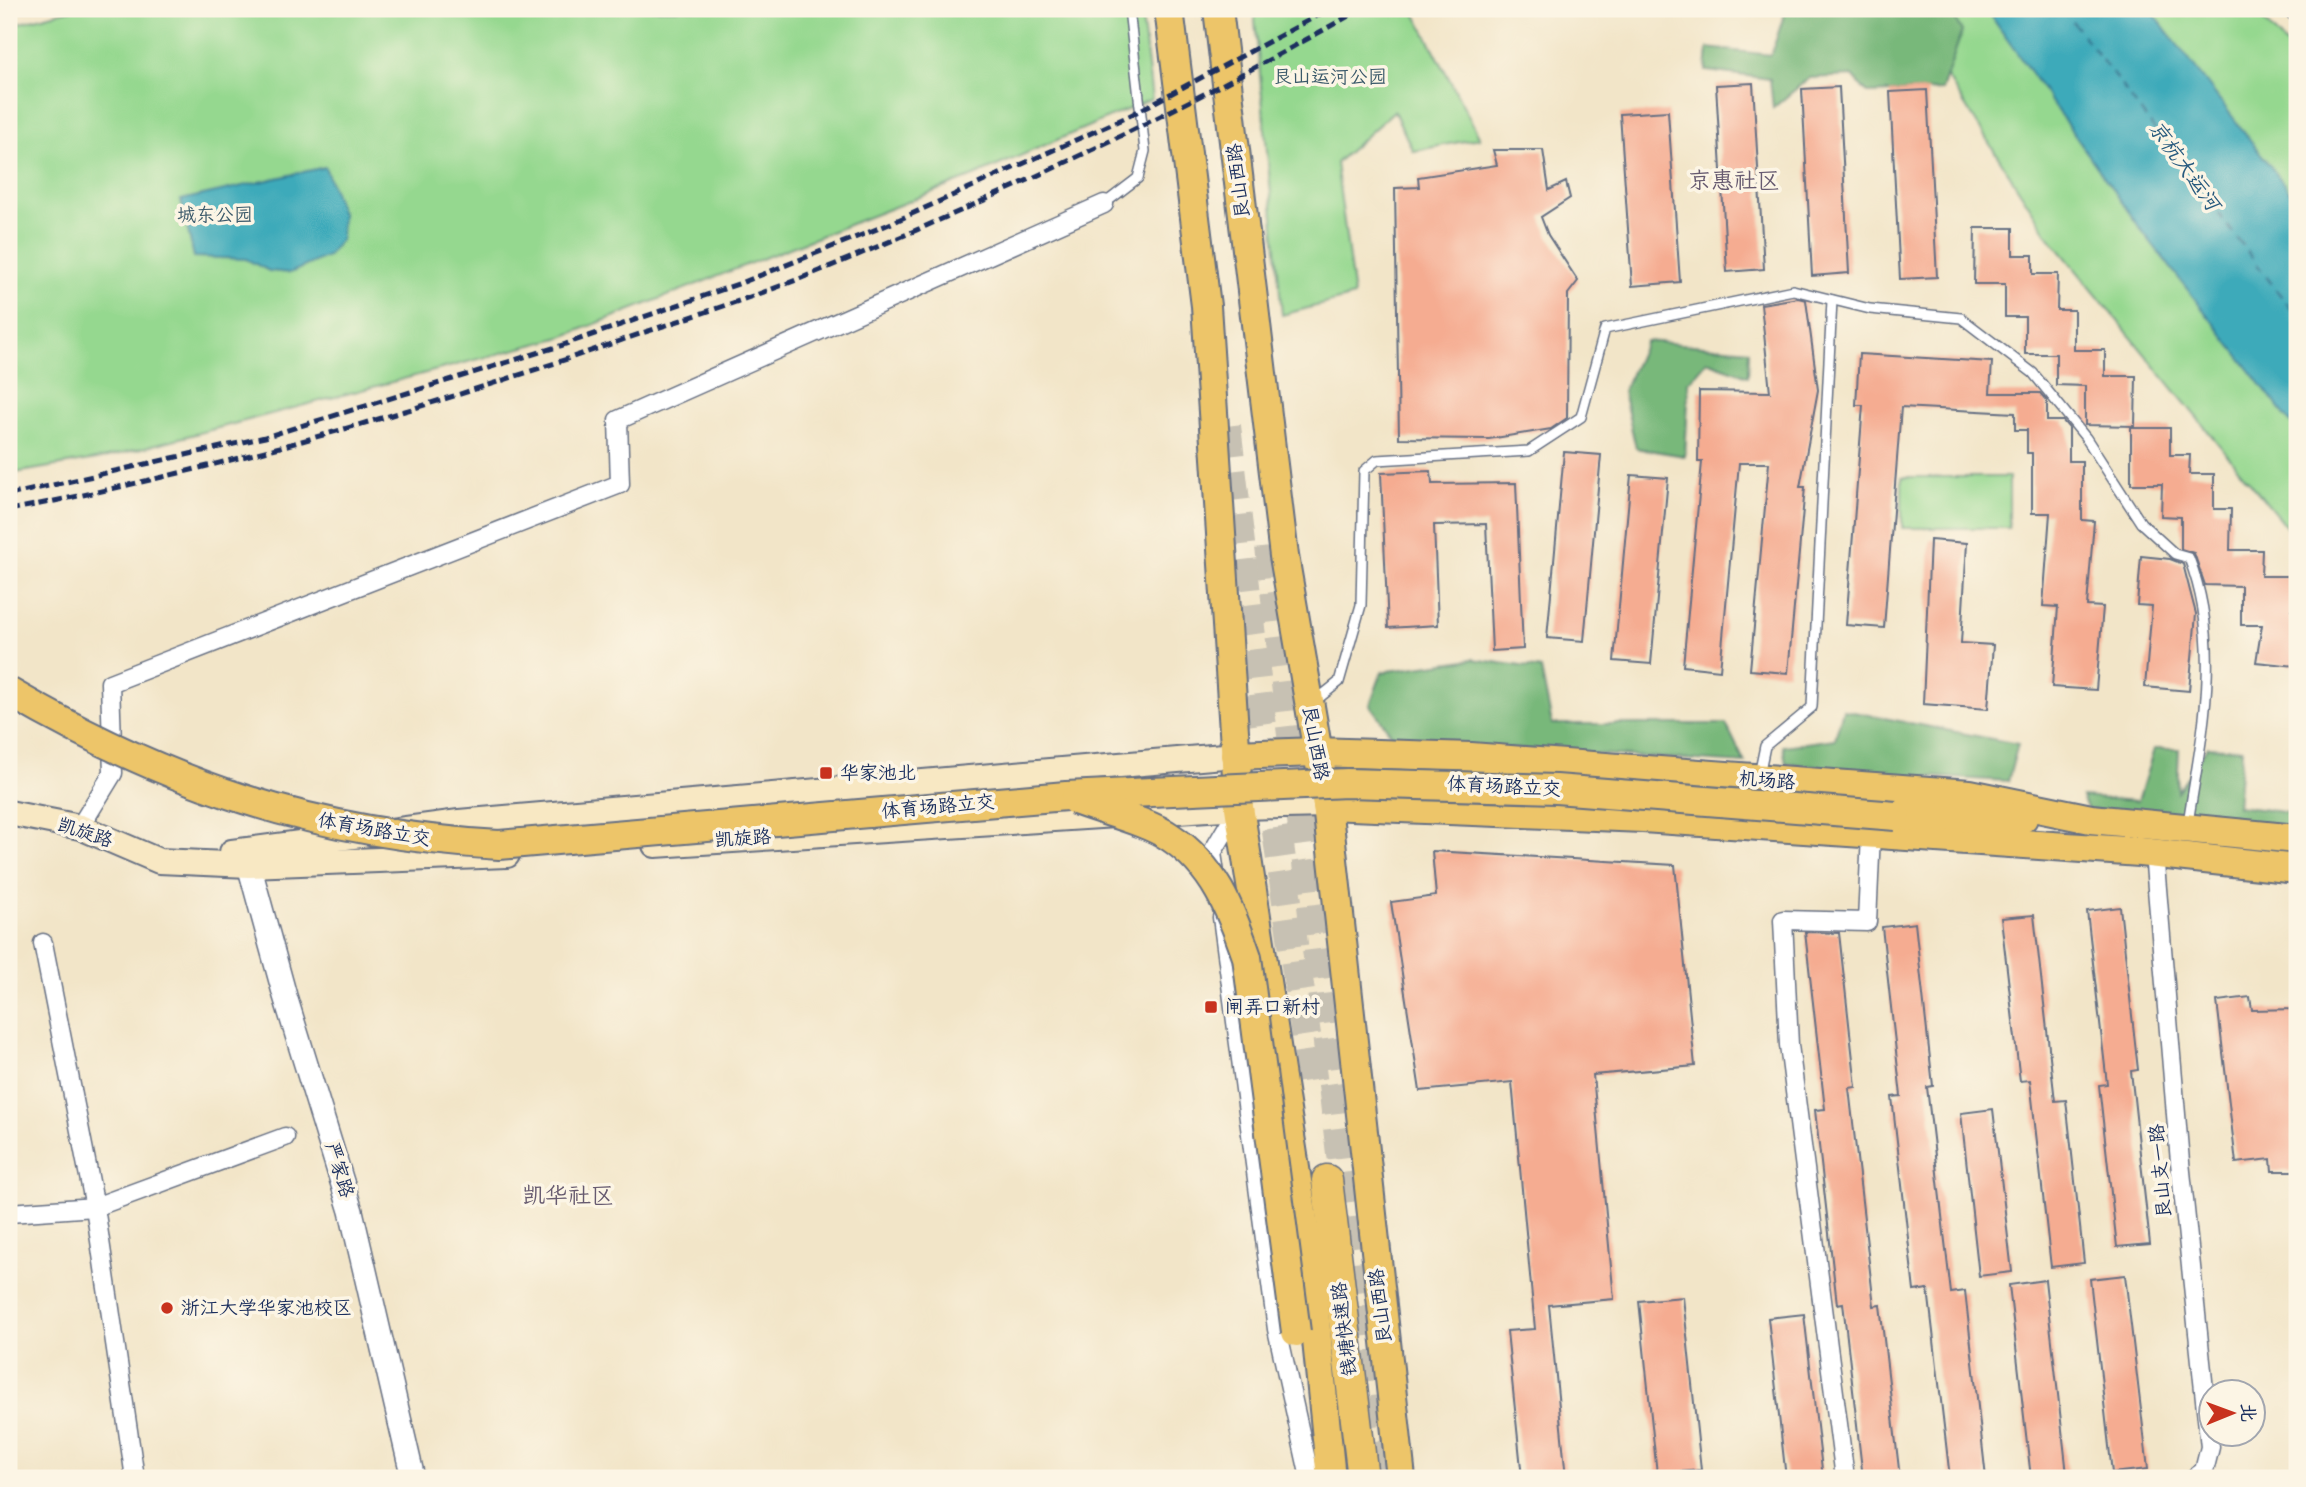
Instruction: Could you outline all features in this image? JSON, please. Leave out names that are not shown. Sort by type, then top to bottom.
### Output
[{"type":"highway","name":"钱塘快速路","points":[[1326,1180],[1363,1478]]},
{"type":"main road","points":[[1169,9],[1206,306],[1238,807],[1308,1252],[1331,1478]]},
{"type":"main road","name":"艮山西路","points":[[1218,9],[1284,556],[1327,804],[1401,1478]]},
{"type":"main road","name":"体育场路立交","points":[[9,692],[83,735],[168,774],[276,811],[431,841],[499,845],[1066,796],[1347,783],[1556,789],[1896,816],[2091,819]]},
{"type":"main road","name":"机场路","points":[[1235,755],[1316,752],[1471,757],[1970,794],[2091,819],[2297,839]]},
{"type":"main road","points":[[159,862],[473,821],[1235,755]]},
{"type":"main road","points":[[1066,796],[1169,836],[1196,859],[1230,905],[1247,957],[1296,1332],[1327,1448]]},
{"type":"main road","points":[[1327,804],[1489,809],[1871,834],[2147,853],[2297,869]]},
{"type":"main road","name":"凯旋路","points":[[9,813],[80,827],[159,862],[249,865],[429,860],[1238,807],[1327,804]]},
{"type":"main road","name":"体育场路立交","points":[[1896,816],[2147,853]]},
{"type":"street","points":[[2293,9],[2297,13]]},
{"type":"street","points":[[80,827],[113,773],[110,683],[620,484],[618,420],[1104,204]]},
{"type":"street","points":[[1238,807],[1212,853],[1226,939],[1277,1329],[1311,1478]]},
{"type":"street","points":[[1845,1478],[1789,1045],[1783,920],[1867,922],[1871,834]]},
{"type":"street","name":"艮山支一路","points":[[2147,853],[2210,1447],[2204,1471],[2194,1478]]},
{"type":"street","name":"严家路","points":[[249,865],[285,996],[351,1211],[414,1478]]},
{"type":"street","points":[[43,943],[95,1207],[135,1478]]},
{"type":"street","points":[[9,1213],[95,1207],[285,1137]]},
{"type":"lane","points":[[1104,204],[1138,178],[1145,151],[1129,9]]},
{"type":"lane","points":[[1309,706],[1339,681],[1361,605],[1364,471],[1377,460],[1529,451],[1581,417],[1605,329],[1793,290],[1870,309],[1961,318],[2033,373],[2086,438],[2141,523],[2175,555],[2189,558],[2201,589],[2210,654],[2187,829]]},
{"type":"lane","points":[[1758,780],[1765,746],[1812,707],[1832,300]]},
{"type":"green space","name":"城东公园","points":[[72,9],[1141,9],[1152,99],[976,175],[562,337],[108,457],[9,474],[9,26]]},
{"type":"green space","name":"艮山运河公园","points":[[1254,9],[1413,9],[1480,138],[1413,151],[1394,111],[1336,163],[1354,296],[1282,315]]},
{"type":"green space","points":[[1786,9],[1949,9],[1962,31],[1942,90],[1867,93],[1853,76],[1809,78],[1773,108],[1770,79],[1706,71],[1708,48],[1771,55]]},
{"type":"green space","points":[[1904,9],[2253,9],[2297,57],[2297,540],[2049,237]]},
{"type":"green space","points":[[1646,341],[1749,350],[1748,376],[1707,361],[1689,382],[1685,456],[1636,448],[1623,391]]},
{"type":"green space","points":[[1902,477],[2009,477],[2009,528],[1902,528]]},
{"type":"green space","points":[[1473,659],[1541,669],[1552,724],[1726,724],[1745,763],[1397,742],[1370,705],[1382,672]]},
{"type":"green space","points":[[1843,710],[2018,744],[2008,781],[1899,775],[1786,763],[1783,746],[1835,739]]},
{"type":"green space","points":[[2207,747],[2242,749],[2237,806],[2297,814],[2297,830],[2088,810],[2082,797],[2138,801],[2154,749],[2179,749],[2177,792]]},
{"type":"water","name":"京杭大运河","points":[[1986,9],[2150,9],[2297,201],[2297,431],[2140,228]]},
{"type":"water","points":[[325,167],[342,214],[341,239],[328,256],[290,273],[269,271],[246,259],[194,257],[181,200]]},
{"type":"building","points":[[1753,83],[1764,269],[1727,272],[1716,85]]},
{"type":"building","points":[[1839,87],[1849,273],[1812,276],[1802,89]]},
{"type":"building","points":[[1927,90],[1937,277],[1900,279],[1890,92]]},
{"type":"building","points":[[1668,111],[1680,282],[1632,286],[1620,114]]},
{"type":"building","points":[[1493,150],[1543,150],[1549,190],[1566,182],[1570,198],[1541,217],[1548,235],[1578,281],[1568,294],[1567,418],[1551,429],[1489,439],[1399,438],[1395,188],[1419,187],[1418,177],[1497,165]]},
{"type":"building","points":[[1975,228],[2013,228],[2013,255],[2033,255],[2033,274],[2058,274],[2057,310],[2074,310],[2074,350],[2105,350],[2105,376],[2136,376],[2135,426],[2085,425],[2085,386],[2056,385],[2056,354],[2025,354],[2025,317],[2005,317],[2005,284],[1974,284]]},
{"type":"building","points":[[1798,298],[1806,300],[1818,390],[1800,487],[1805,487],[1788,673],[1750,670],[1769,463],[1739,463],[1720,670],[1683,666],[1702,462],[1698,462],[1699,391],[1770,392],[1761,304]]},
{"type":"building","points":[[1859,354],[1992,362],[1990,393],[2040,393],[2047,401],[2047,421],[2063,421],[2069,428],[2069,461],[2082,461],[2082,520],[2094,521],[2087,606],[2103,607],[2096,690],[2052,687],[2058,607],[2043,606],[2050,513],[2032,513],[2032,453],[2027,453],[2027,430],[2015,430],[2015,413],[1901,407],[1884,628],[1846,625],[1863,405],[1856,405]]},
{"type":"building","points":[[2131,428],[2170,428],[2170,455],[2190,455],[2189,474],[2214,474],[2214,509],[2231,509],[2230,550],[2262,550],[2261,576],[2292,576],[2292,611],[2297,611],[2297,666],[2256,662],[2262,625],[2241,625],[2241,586],[2205,585],[2194,553],[2181,549],[2181,517],[2161,516],[2162,484],[2131,484]]},
{"type":"building","points":[[1564,452],[1601,455],[1584,641],[1547,638]]},
{"type":"building","points":[[1431,471],[1432,484],[1516,483],[1523,649],[1492,651],[1486,524],[1434,525],[1438,625],[1388,628],[1381,473]]},
{"type":"building","points":[[1631,475],[1668,478],[1651,664],[1614,661]]},
{"type":"building","points":[[1930,540],[1967,543],[1961,643],[1993,645],[1988,709],[1923,704]]},
{"type":"building","points":[[2141,556],[2170,559],[2183,564],[2196,614],[2189,691],[2145,687],[2152,606],[2137,605]]},
{"type":"building","points":[[1432,851],[1675,865],[1695,1066],[1593,1075],[1614,1299],[1549,1305],[1566,1478],[1522,1478],[1507,1331],[1535,1329],[1512,1082],[1420,1091],[1391,902],[1436,896]]},
{"type":"building","points":[[2120,907],[2138,1070],[2131,1071],[2150,1244],[2117,1247],[2099,1085],[2107,1084],[2087,911]]},
{"type":"building","points":[[2034,915],[2055,1101],[2066,1100],[2084,1263],[2051,1267],[2030,1080],[2020,1081],[2001,918]]},
{"type":"building","points":[[1915,923],[1933,1086],[1927,1087],[1951,1293],[1965,1291],[1986,1478],[1950,1478],[1928,1289],[1914,1291],[1892,1097],[1901,1096],[1882,927]]},
{"type":"building","points":[[1805,932],[1839,933],[1856,1087],[1849,1088],[1874,1306],[1880,1305],[1900,1478],[1863,1478],[1843,1303],[1837,1304],[1815,1110],[1825,1109]]},
{"type":"building","points":[[2250,997],[2252,1010],[2297,1009],[2297,1171],[2272,1171],[2271,1159],[2236,1163],[2217,1001]]},
{"type":"building","points":[[1993,1109],[2012,1272],[1979,1276],[1961,1113]]},
{"type":"building","points":[[2125,1275],[2148,1469],[2112,1473],[2090,1279]]},
{"type":"building","points":[[2045,1280],[2067,1474],[2031,1478],[2009,1285]]},
{"type":"building","points":[[1683,1297],[1701,1470],[1657,1474],[1639,1301]]},
{"type":"building","points":[[1804,1314],[1823,1478],[1786,1478],[1768,1318]]},
{"type":"ferry route","points":[[2063,9],[2297,317]]},
{"type":"tunnel","points":[[1226,426],[1260,712],[1314,1091]]},
{"type":"tunnel","points":[[1270,547],[1379,1478]]},
{"type":"railway","points":[[9,495],[265,437],[563,345],[741,283],[887,225],[1129,116],[1330,9]]},
{"type":"railway","points":[[9,510],[162,477],[313,438],[537,369],[780,286],[875,248],[1087,152],[1225,83],[1361,9]]},
{"type":"place","name":"华家池北","points":[[826,773]]},
{"type":"place","name":"闸弄口新村","points":[[1211,1007]]},
{"type":"place","name":"浙江大学华家池校区","points":[[167,1308]]},
{"type":"district","name":"京惠社区","points":[[1734,181]]},
{"type":"district","name":"凯华社区","points":[[568,1196]]}]
